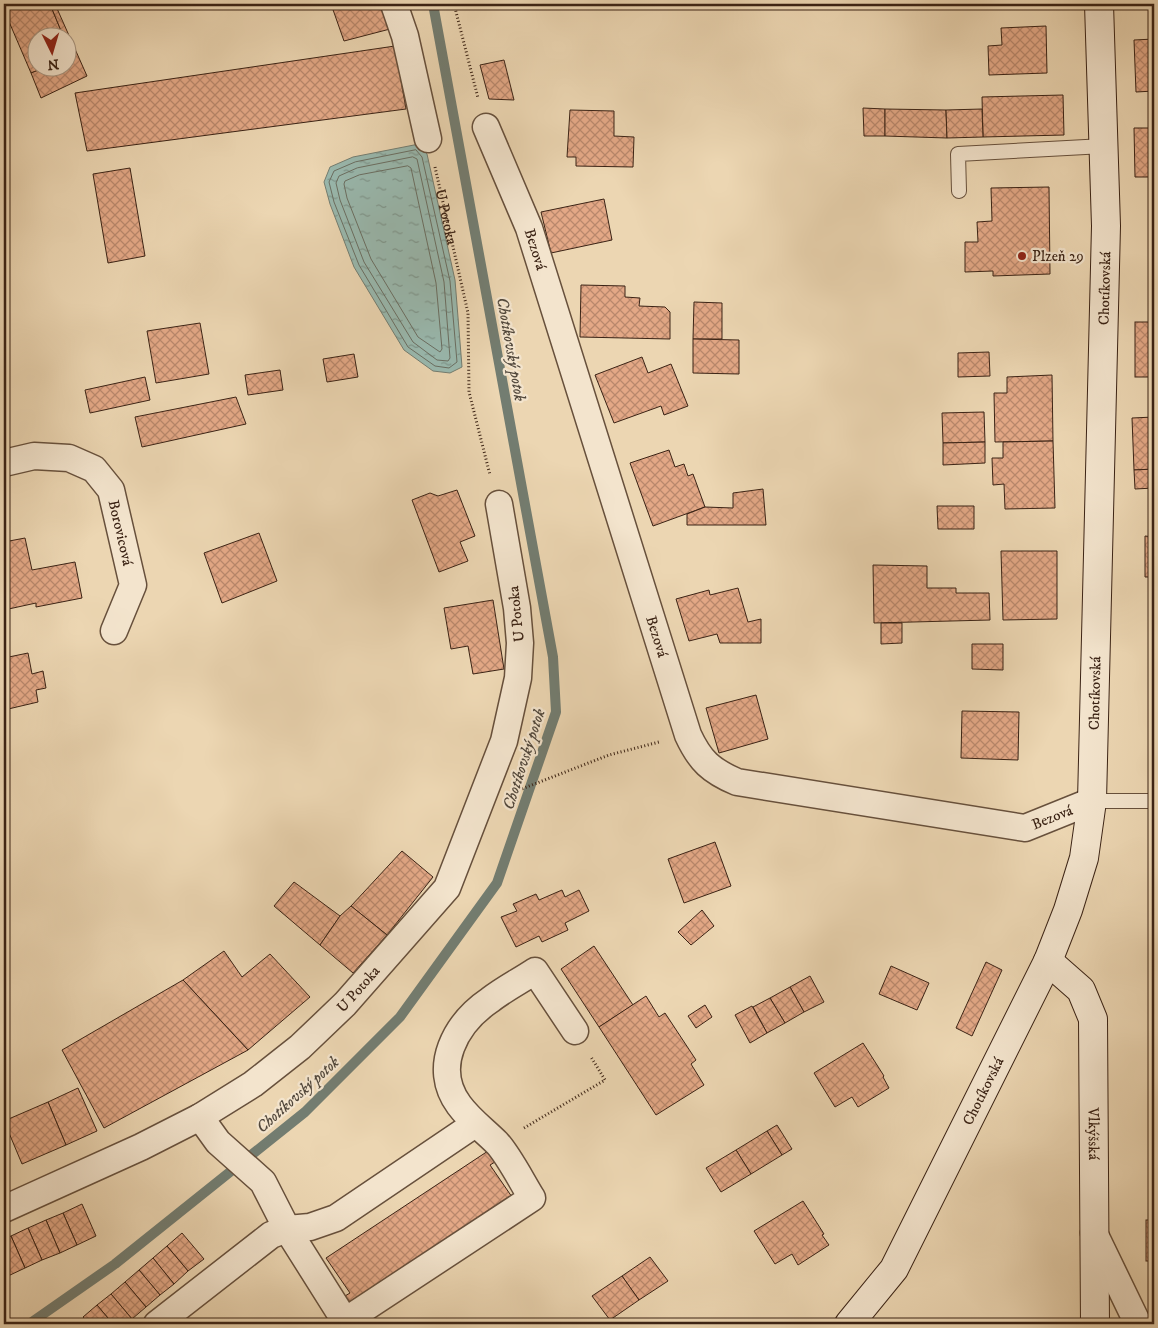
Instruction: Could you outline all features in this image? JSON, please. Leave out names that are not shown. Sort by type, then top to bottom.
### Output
[{"type":"street","points":[[394,4],[405,36],[428,139]]},
{"type":"street","name":"Chotíkovská","points":[[849,1324],[894,1269],[1048,961],[1068,910],[1084,858],[1092,801],[1106,226],[1099,4]]},
{"type":"street","name":"Bezová","points":[[486,126],[529,228],[688,735],[697,753],[709,767],[737,782],[1025,828],[1092,801]]},
{"type":"street","name":"Borovicová","points":[[4,463],[34,456],[69,458],[94,469],[111,490],[134,585],[114,631]]},
{"type":"street","name":"U Potoka","points":[[4,1209],[141,1147],[200,1117],[253,1084],[300,1047],[345,1004],[447,888],[504,741],[518,678],[520,643],[517,608],[499,504]]},
{"type":"street","name":"Vlkýšská","points":[[1048,961],[1081,990],[1093,1019],[1095,1324]]},
{"type":"street","points":[[200,1117],[218,1142],[263,1182],[287,1229],[345,1321],[532,1198],[497,1144],[475,1124],[457,1103],[448,1082],[447,1068],[449,1050],[455,1036],[488,1000],[536,971],[575,1031]]},
{"type":"street","points":[[157,1324],[271,1235],[287,1229],[310,1227],[336,1218],[475,1124]]},
{"type":"street","points":[[1094,1233],[1138,1324]]},
{"type":"lane","points":[[959,191],[958,154],[1104,146]]},
{"type":"lane","points":[[1092,801],[1154,802]]},
{"type":"path","points":[[454,4],[486,126]]},
{"type":"path","name":"U Potoka","points":[[428,139],[468,313],[469,392],[499,504]]},
{"type":"path","points":[[518,790],[609,755],[688,735]]},
{"type":"path","points":[[497,1144],[605,1080],[575,1031]]},
{"type":"water","points":[[419,144],[427,154],[455,280],[462,367],[450,373],[433,371],[404,350],[354,267],[330,204],[324,182],[330,167],[353,157]]},
{"type":"building","points":[[4,4],[50,4],[60,28],[28,28],[28,66],[4,10]]},
{"type":"building","points":[[50,4],[55,4],[66,28],[60,28]]},
{"type":"building","points":[[331,4],[382,4],[390,29],[344,41]]},
{"type":"building","points":[[1046,26],[1047,73],[989,75],[988,46],[1002,45],[1001,28]]},
{"type":"building","points":[[1154,39],[1154,91],[1136,92],[1134,40]]},
{"type":"building","points":[[395,46],[406,109],[87,151],[75,93]]},
{"type":"building","points":[[78,56],[87,76],[41,98],[33,78],[78,78]]},
{"type":"building","points":[[504,60],[514,100],[489,99],[480,65]]},
{"type":"building","points":[[1063,95],[1064,135],[983,137],[982,97]]},
{"type":"building","points":[[863,108],[885,109],[885,136],[864,136]]},
{"type":"building","points":[[885,109],[946,110],[947,138],[885,136]]},
{"type":"building","points":[[982,109],[983,137],[947,138],[946,110]]},
{"type":"building","points":[[570,110],[614,111],[614,136],[634,137],[633,167],[576,166],[576,157],[567,157]]},
{"type":"building","points":[[1134,128],[1154,128],[1154,177],[1135,177]]},
{"type":"building","points":[[130,168],[145,256],[108,263],[93,174]]},
{"type":"building","points":[[1049,187],[1050,274],[993,276],[993,271],[965,272],[965,242],[978,242],[977,222],[992,221],[991,188]]},
{"type":"building","points":[[604,199],[612,240],[551,253],[541,212]]},
{"type":"building","points":[[581,285],[625,286],[625,297],[640,298],[639,306],[665,307],[670,312],[670,339],[580,337]]},
{"type":"building","points":[[694,302],[722,303],[722,339],[693,339]]},
{"type":"building","points":[[1135,322],[1154,322],[1154,377],[1135,377]]},
{"type":"building","points":[[200,323],[209,374],[156,383],[147,331]]},
{"type":"building","points":[[693,339],[739,340],[739,374],[693,373]]},
{"type":"building","points":[[989,352],[990,376],[958,377],[958,353]]},
{"type":"building","points":[[354,354],[358,377],[327,382],[323,359]]},
{"type":"building","points":[[642,357],[648,373],[671,364],[688,406],[664,415],[661,406],[614,423],[595,375]]},
{"type":"building","points":[[280,370],[283,390],[248,395],[245,375]]},
{"type":"building","points":[[1052,375],[1053,441],[995,442],[994,393],[1007,393],[1007,377]]},
{"type":"building","points":[[145,377],[150,400],[90,413],[85,390]]},
{"type":"building","points":[[236,397],[246,424],[142,447],[135,417]]},
{"type":"building","points":[[984,412],[985,442],[943,443],[942,413]]},
{"type":"building","points":[[1154,417],[1154,469],[1134,470],[1132,418]]},
{"type":"building","points":[[1053,441],[1055,508],[1005,509],[1004,484],[993,485],[992,458],[1003,458],[1003,442]]},
{"type":"building","points":[[985,442],[985,463],[943,465],[943,443]]},
{"type":"building","points":[[669,450],[675,467],[684,464],[688,476],[693,474],[705,507],[653,526],[630,463]]},
{"type":"building","points":[[1154,469],[1154,488],[1135,489],[1134,470]]},
{"type":"building","points":[[763,489],[766,525],[687,525],[687,514],[705,507],[733,508],[733,493]]},
{"type":"building","points":[[457,490],[475,536],[460,542],[468,561],[439,572],[412,500],[430,493],[438,496]]},
{"type":"building","points":[[937,506],[974,506],[974,529],[938,529]]},
{"type":"building","points":[[259,533],[277,581],[222,603],[204,553]]},
{"type":"building","points":[[1145,536],[1154,537],[1154,606],[1152,606],[1152,577],[1145,577]]},
{"type":"building","points":[[25,538],[32,570],[75,562],[82,598],[36,607],[36,603],[4,610],[4,542]]},
{"type":"building","points":[[1001,551],[1057,551],[1057,619],[1003,620]]},
{"type":"building","points":[[873,565],[927,566],[927,588],[956,588],[956,593],[989,593],[990,620],[874,623]]},
{"type":"building","points":[[738,588],[748,622],[761,619],[761,643],[720,643],[717,634],[689,641],[676,599],[709,590],[710,595]]},
{"type":"building","points":[[493,600],[504,669],[473,674],[468,646],[451,649],[444,608]]},
{"type":"building","points":[[881,623],[902,623],[902,643],[881,644]]},
{"type":"building","points":[[972,644],[1003,644],[1003,670],[972,669]]},
{"type":"building","points":[[28,653],[32,674],[43,671],[46,688],[36,690],[38,702],[4,710],[4,658]]},
{"type":"building","points":[[756,695],[768,739],[719,753],[706,708]]},
{"type":"building","points":[[962,711],[1019,712],[1018,760],[961,758]]},
{"type":"building","points":[[715,842],[731,886],[684,903],[668,859]]},
{"type":"building","points":[[402,851],[433,877],[387,935],[351,906]]},
{"type":"building","points":[[294,882],[340,916],[320,945],[274,906]]},
{"type":"building","points":[[562,890],[565,897],[579,890],[589,911],[565,923],[568,930],[542,942],[539,936],[516,947],[501,917],[517,911],[513,904],[536,894],[539,900]]},
{"type":"building","points":[[351,906],[387,935],[353,973],[320,945],[340,916]]},
{"type":"building","points":[[702,910],[714,926],[691,945],[678,932]]},
{"type":"building","points":[[594,946],[633,1005],[599,1027],[561,969]]},
{"type":"building","points":[[224,951],[242,977],[270,954],[310,997],[248,1050],[183,980]]},
{"type":"building","points":[[986,962],[1002,970],[972,1036],[956,1028]]},
{"type":"building","points":[[891,966],[929,983],[917,1010],[879,994]]},
{"type":"building","points":[[810,976],[824,1002],[804,1012],[790,987]]},
{"type":"building","points":[[183,980],[248,1050],[104,1128],[62,1050]]},
{"type":"building","points":[[790,987],[804,1012],[785,1023],[770,998]]},
{"type":"building","points":[[646,996],[659,1017],[665,1013],[696,1060],[691,1064],[704,1085],[656,1115],[599,1027]]},
{"type":"building","points":[[770,998],[785,1023],[767,1033],[753,1007]]},
{"type":"building","points":[[705,1005],[712,1017],[696,1028],[688,1016]]},
{"type":"building","points":[[752,1006],[767,1033],[750,1043],[735,1015]]},
{"type":"building","points":[[863,1043],[884,1076],[889,1088],[858,1107],[852,1097],[835,1107],[814,1073]]},
{"type":"building","points":[[78,1088],[97,1131],[66,1145],[48,1102]]},
{"type":"building","points":[[48,1102],[66,1145],[22,1164],[4,1121]]},
{"type":"building","points":[[777,1125],[792,1149],[782,1155],[767,1131]]},
{"type":"building","points":[[767,1131],[782,1155],[751,1174],[736,1150]]},
{"type":"building","points":[[736,1150],[751,1174],[721,1192],[706,1168]]},
{"type":"building","points":[[488,1151],[495,1162],[490,1165],[512,1197],[355,1301],[354,1299],[350,1302],[345,1296],[350,1293],[326,1258]]},
{"type":"building","points":[[803,1201],[829,1245],[798,1265],[792,1254],[775,1264],[754,1231]]},
{"type":"building","points":[[82,1204],[96,1236],[77,1245],[63,1213]]},
{"type":"building","points":[[63,1213],[77,1245],[60,1253],[46,1220]]},
{"type":"building","points":[[46,1220],[60,1253],[42,1260],[28,1228]]},
{"type":"building","points":[[1146,1220],[1154,1220],[1154,1261],[1146,1261]]},
{"type":"building","points":[[28,1228],[42,1260],[25,1268],[11,1236]]},
{"type":"building","points":[[182,1233],[204,1259],[188,1271],[167,1246]]},
{"type":"building","points":[[11,1236],[25,1268],[8,1276],[4,1267],[4,1239]]},
{"type":"building","points":[[167,1246],[188,1271],[174,1284],[153,1258]]},
{"type":"building","points":[[650,1257],[668,1281],[639,1300],[622,1276]]},
{"type":"building","points":[[153,1258],[174,1284],[160,1295],[139,1270]]},
{"type":"building","points":[[139,1270],[160,1295],[146,1307],[125,1282]]},
{"type":"building","points":[[622,1276],[639,1300],[610,1320],[592,1296]]},
{"type":"building","points":[[125,1282],[146,1307],[132,1319],[111,1294]]},
{"type":"building","points":[[111,1294],[132,1319],[125,1324],[113,1324],[97,1305]]},
{"type":"building","points":[[97,1305],[113,1324],[89,1324],[83,1317]]},
{"type":"waterway","name":"Chotíkovský potok","points":[[29,1324],[115,1264],[305,1112],[400,1017],[497,883],[556,712],[553,657],[433,4]]},
{"type":"place","name":"Plzeň 29","points":[[1022,256]]}]
